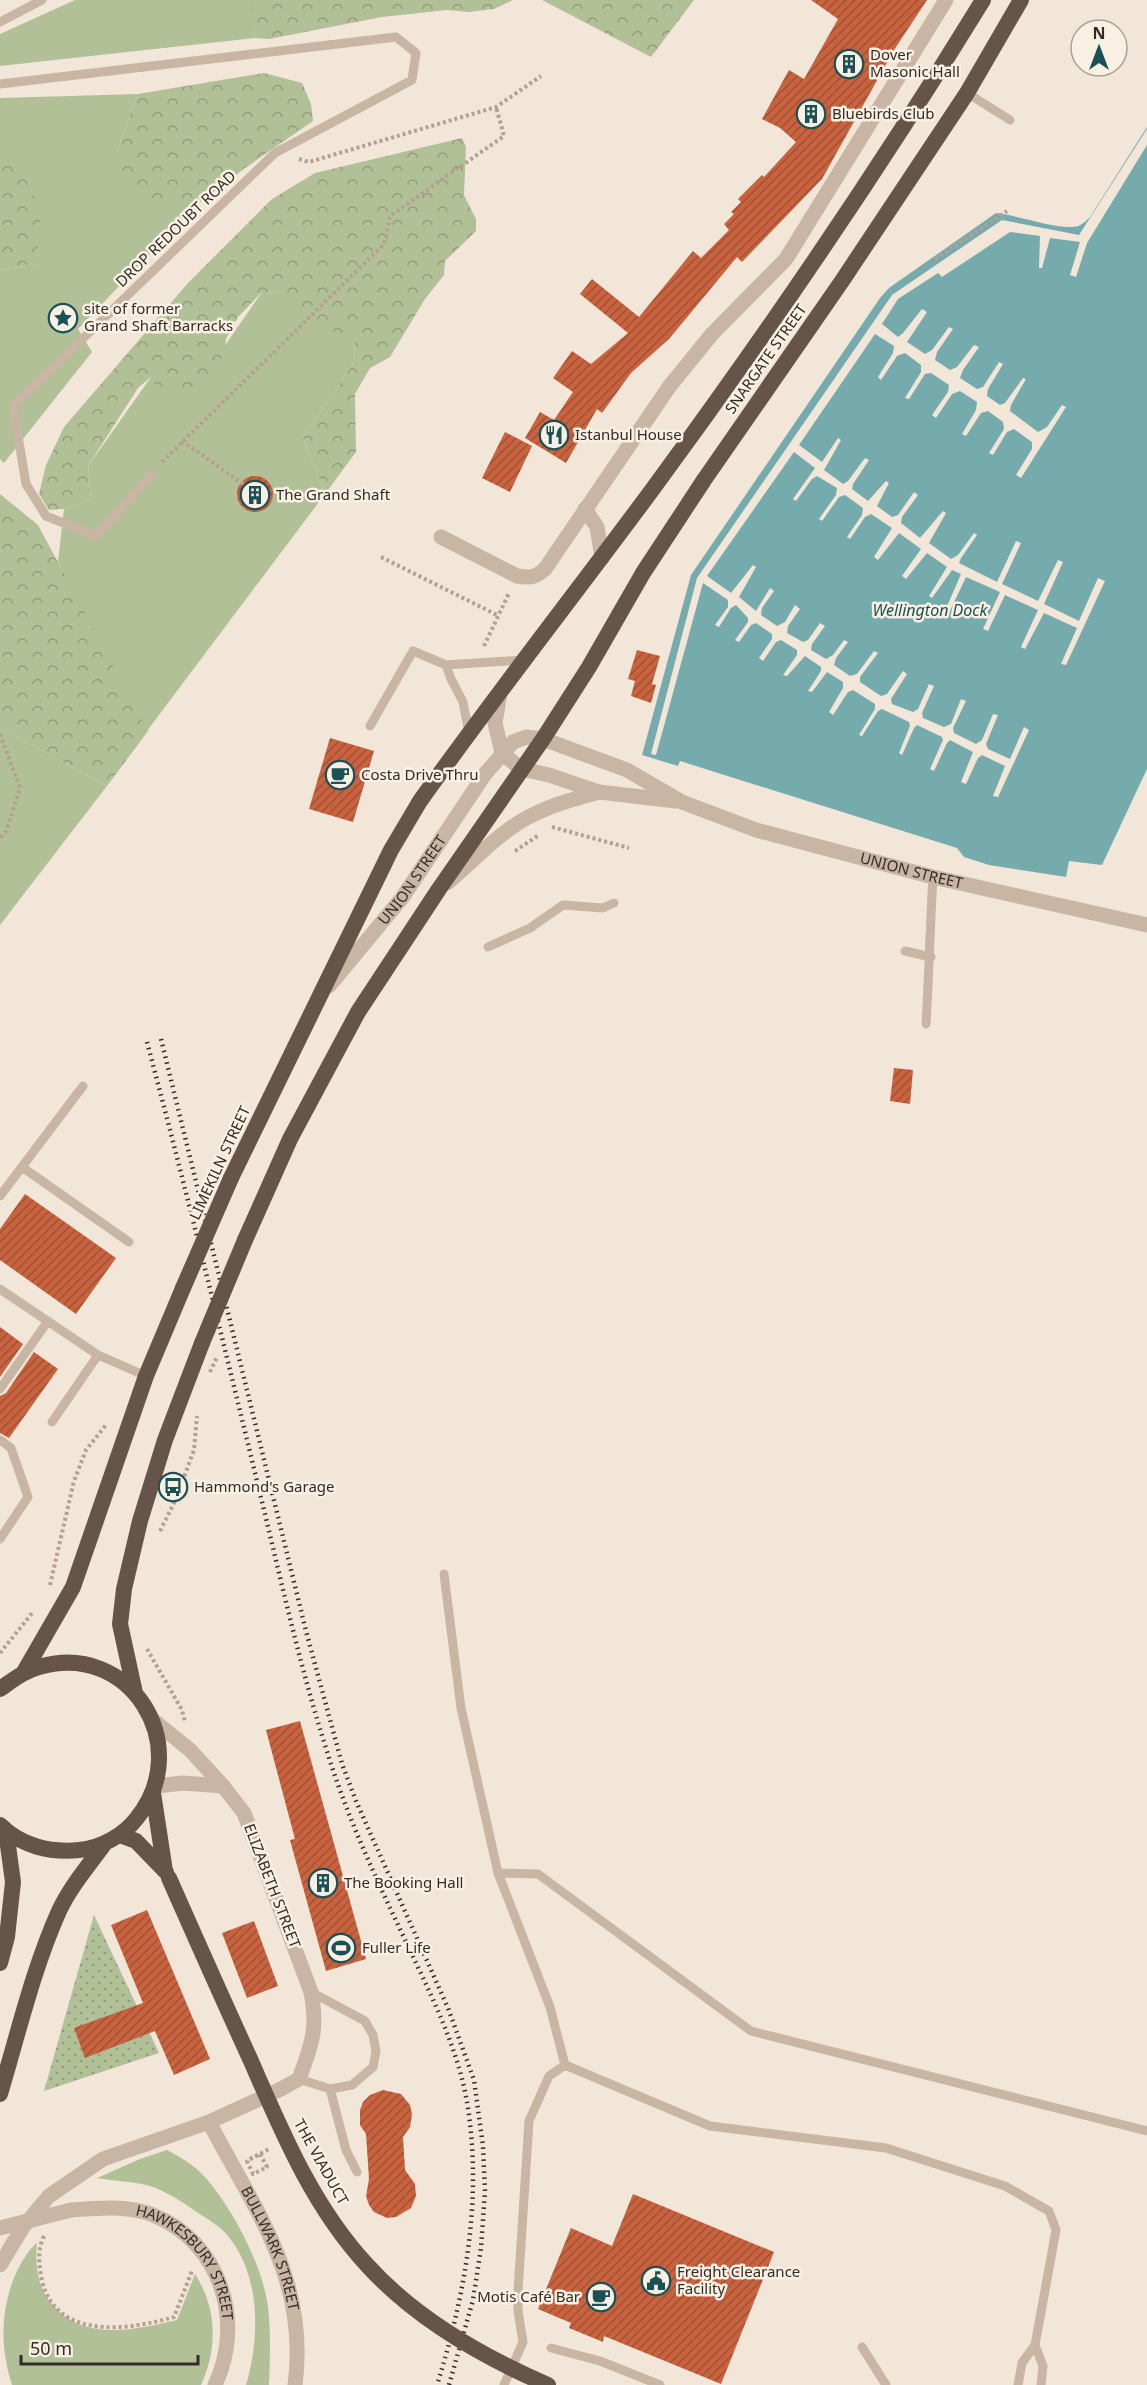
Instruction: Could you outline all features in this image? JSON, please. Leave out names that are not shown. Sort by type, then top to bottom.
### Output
[{"type":"highway","name":"SNARGATE STREET","points":[[500,693],[602,558],[808,272],[934,80],[983,0]]},
{"type":"highway","name":"SNARGATE STREET","points":[[521,769],[589,668],[643,573],[698,489],[842,281],[967,93],[1021,0]]},
{"type":"highway","name":"LIMEKILN STREET","points":[[24,1672],[73,1587],[146,1376],[231,1178],[316,1002],[391,850],[420,801],[500,693]]},
{"type":"highway","points":[[135,1693],[120,1624],[123,1589],[140,1521],[165,1440],[245,1240],[290,1139],[364,1002],[521,769]]},
{"type":"highway","points":[[0,1689],[24,1672],[57,1663],[74,1663],[107,1672],[135,1693],[153,1720],[159,1742],[160,1764],[154,1790],[146,1807],[80,1876],[59,1910],[43,1952],[0,2094]]},
{"type":"highway","name":"THE VIADUCT","points":[[154,1790],[167,1874],[286,2140],[309,2184],[367,2265],[417,2311],[491,2357],[548,2385]]},
{"type":"highway","points":[[3,1828],[24,1842],[44,1849],[65,1852],[86,1850],[113,1839]]},
{"type":"highway","points":[[0,1963],[7,1937],[13,1882],[3,1828]]},
{"type":"highway","name":"THE VIADUCT","points":[[113,1839],[136,1841],[167,1874]]},
{"type":"street","points":[[441,537],[517,576],[528,578],[536,576],[545,569],[669,387],[712,334],[786,259],[946,0]]},
{"type":"street","points":[[786,259],[808,272]]},
{"type":"street","points":[[585,509],[597,527],[602,558]]},
{"type":"street","points":[[500,693],[495,723],[502,753]]},
{"type":"street","name":"UNION STREET","points":[[316,1002],[402,898],[485,774],[513,742],[525,737],[543,739],[627,770],[682,802],[756,830],[933,877],[1147,925]]},
{"type":"street","name":"UNION STREET","points":[[502,753],[521,769],[562,778],[599,792],[682,802]]},
{"type":"street","name":"UNION STREET","points":[[439,889],[522,820],[559,804],[599,792]]},
{"type":"street","name":"ELIZABETH STREET","points":[[153,1720],[190,1750],[223,1786],[244,1814],[311,1992],[316,2016],[314,2032],[299,2079]]},
{"type":"street","points":[[154,1790],[183,1783],[223,1786]]},
{"type":"street","points":[[0,2265],[23,2227],[50,2196],[103,2159],[209,2122],[279,2091],[299,2079]]},
{"type":"street","name":"BULLWARK STREET","points":[[209,2122],[270,2234],[285,2271],[296,2312],[298,2344],[295,2385]]},
{"type":"street","name":"HAWKESBURY STREET","points":[[0,2228],[71,2210],[124,2209],[151,2214],[173,2224],[193,2240],[212,2264],[223,2291],[228,2321],[227,2348],[215,2385]]},
{"type":"lane","points":[[0,22],[42,0]]},
{"type":"lane","name":"DROP REDOUBT ROAD","points":[[0,84],[396,37],[416,53],[412,80],[275,153],[13,406],[26,484],[46,516],[96,536],[152,474]]},
{"type":"lane","points":[[967,93],[1010,120]]},
{"type":"lane","points":[[370,726],[413,651],[447,666],[527,660]]},
{"type":"lane","points":[[447,666],[463,702],[469,733]]},
{"type":"lane","points":[[926,1024],[931,957],[933,877]]},
{"type":"lane","points":[[488,947],[530,928],[562,905],[603,908],[614,903]]},
{"type":"lane","points":[[905,951],[931,957]]},
{"type":"lane","points":[[0,1196],[83,1086]]},
{"type":"lane","points":[[22,1167],[129,1242]]},
{"type":"lane","points":[[0,1289],[98,1355],[146,1376]]},
{"type":"lane","points":[[0,1389],[48,1322]]},
{"type":"lane","points":[[52,1422],[98,1355]]},
{"type":"lane","points":[[0,1440],[11,1448],[28,1497],[0,1539]]},
{"type":"lane","points":[[444,1574],[461,1708],[498,1873],[550,2007],[565,2065]]},
{"type":"lane","points":[[498,1873],[538,1874],[751,2031],[1147,2132]]},
{"type":"lane","points":[[299,2079],[330,2089],[352,2085],[373,2067],[376,2051],[373,2035],[365,2021],[311,1992]]},
{"type":"lane","points":[[565,2065],[710,2126],[886,2148],[1005,2186],[1049,2211],[1056,2230],[1035,2345],[1022,2363],[1018,2385]]},
{"type":"lane","points":[[504,2385],[523,2342],[518,2311],[518,2290],[530,2121],[549,2076],[565,2065]]},
{"type":"lane","points":[[330,2089],[345,2150],[357,2172]]},
{"type":"lane","points":[[1035,2345],[1043,2366],[1041,2385]]},
{"type":"lane","points":[[862,2347],[886,2385]]},
{"type":"lane","points":[[551,2348],[600,2361],[660,2385]]},
{"type":"path","points":[[275,153],[309,162],[496,107],[541,76]]},
{"type":"path","points":[[152,474],[182,441],[384,244],[390,216],[504,136],[496,107]]},
{"type":"path","points":[[935,259],[1006,211]]},
{"type":"path","points":[[182,441],[270,503]]},
{"type":"path","points":[[381,557],[499,616]]},
{"type":"path","points":[[469,665],[482,649],[517,576]]},
{"type":"path","points":[[0,734],[20,788],[6,832],[0,838]]},
{"type":"path","points":[[564,822],[551,827],[629,848]]},
{"type":"path","points":[[514,852],[542,833]]},
{"type":"path","points":[[157,1536],[176,1499],[194,1450],[200,1405]]},
{"type":"path","points":[[48,1588],[55,1569],[74,1481],[86,1450],[105,1428],[109,1419]]},
{"type":"path","points":[[0,1653],[37,1607]]},
{"type":"path","points":[[143,1643],[182,1710],[190,1750]]},
{"type":"path","points":[[260,2154],[267,2167],[253,2174],[247,2161],[286,2140]]},
{"type":"path","points":[[97,2327],[123,2326],[174,2317],[192,2274],[193,2240]]},
{"type":"green space","points":[[75,0],[252,0],[255,38],[0,66],[0,34]]},
{"type":"green space","points":[[251,0],[513,0],[494,9],[469,12],[447,10],[382,17],[269,39],[255,38]]},
{"type":"green space","points":[[542,0],[694,0],[651,57]]},
{"type":"green space","points":[[264,73],[302,83],[311,104],[313,121],[198,204],[170,204],[128,190],[117,151],[138,94]]},
{"type":"green space","points":[[138,94],[117,151],[170,204],[198,204],[78,329],[92,352],[4,463],[0,459],[0,270],[36,264],[0,168],[0,98]]},
{"type":"green space","points":[[462,138],[466,147],[464,195],[476,219],[476,231],[445,261],[444,275],[425,299],[390,357],[370,368],[355,394],[356,452],[325,494],[303,438],[354,362],[355,340],[304,317],[280,293],[262,292],[238,317],[226,339],[224,356],[194,390],[172,391],[155,386],[151,377],[138,388],[88,466],[91,500],[64,509],[49,510],[39,494],[46,465],[64,427],[188,283],[272,199],[315,173]]},
{"type":"green space","points":[[19,165],[41,211],[36,264],[0,270],[0,166]]},
{"type":"green space","points":[[262,292],[280,293],[355,340],[354,362],[303,438],[325,494],[144,735],[58,562],[64,509],[91,500],[88,466],[151,377],[194,390]]},
{"type":"green space","points":[[0,494],[38,525],[148,731],[107,786],[0,728]]},
{"type":"green space","points":[[0,728],[107,786],[0,925]]},
{"type":"green space","points":[[94,1915],[159,2053],[44,2091]]},
{"type":"green space","points":[[167,2150],[196,2168],[215,2189],[235,2220],[253,2256],[268,2307],[269,2385],[246,2385],[254,2348],[255,2308],[247,2270],[228,2236],[213,2222],[163,2191],[142,2184],[97,2178]]},
{"type":"green space","points":[[37,2243],[38,2275],[47,2297],[65,2316],[79,2324],[94,2328],[127,2329],[177,2320],[195,2274],[208,2300],[213,2328],[210,2357],[201,2385],[12,2385],[5,2357],[3,2329],[7,2301],[16,2273]]},
{"type":"water","name":"Wellington Dock","points":[[1147,127],[1147,769],[1102,865],[1069,861],[1066,877],[989,865],[964,857],[957,848],[680,761],[678,766],[642,755],[691,575],[880,298],[889,288],[996,213],[1050,225],[1070,227],[1081,225],[1090,217]]},
{"type":"pier","points":[[1147,129],[1147,145],[1087,243],[1076,277],[1070,275],[1080,242],[1050,238],[1042,268],[1039,268],[1040,236],[1010,232],[942,277],[938,273],[898,299],[882,324],[898,337],[922,309],[927,312],[907,342],[925,354],[932,350],[949,327],[953,329],[937,352],[935,360],[950,370],[957,367],[974,345],[979,347],[960,378],[977,389],[983,387],[999,362],[1003,364],[988,389],[987,396],[1000,405],[1005,403],[1023,378],[1026,379],[1010,411],[1038,432],[1047,427],[1062,405],[1066,407],[1021,478],[1016,475],[1032,449],[1032,442],[1014,429],[1007,432],[993,455],[989,453],[1004,429],[1003,422],[988,411],[981,413],[966,436],[962,434],[976,410],[977,402],[960,391],[952,394],[936,418],[932,415],[948,392],[949,385],[931,373],[925,374],[909,399],[905,398],[921,372],[921,365],[905,353],[897,356],[881,380],[878,377],[893,353],[894,346],[875,334],[799,445],[822,462],[838,438],[841,440],[824,470],[843,484],[848,481],[865,458],[869,460],[852,489],[868,501],[886,481],[889,483],[877,506],[892,517],[898,515],[914,492],[918,495],[902,517],[901,523],[920,538],[943,511],[946,513],[929,543],[951,559],[958,555],[974,533],[977,535],[959,563],[997,582],[1016,541],[1021,543],[1002,584],[1038,601],[1058,560],[1063,562],[1044,604],[1079,621],[1098,578],[1105,581],[1066,665],[1061,664],[1077,628],[1044,613],[1025,649],[1021,647],[1038,610],[1005,595],[988,631],[983,629],[1000,592],[966,577],[949,613],[945,611],[961,574],[952,570],[932,598],[929,596],[947,567],[927,553],[906,579],[902,576],[921,549],[899,533],[878,560],[874,557],[892,528],[871,514],[865,517],[850,539],[847,537],[862,515],[863,508],[845,495],[839,497],[822,521],[819,519],[836,495],[837,488],[817,476],[812,479],[796,501],[793,499],[815,468],[794,452],[707,576],[731,593],[753,565],[756,567],[739,597],[756,611],[770,588],[774,591],[762,608],[761,615],[777,626],[785,622],[795,605],[800,609],[788,626],[787,633],[803,642],[808,640],[820,623],[825,626],[812,644],[811,650],[826,659],[833,655],[844,640],[848,642],[836,658],[834,665],[850,676],[857,674],[874,651],[878,653],[860,677],[860,682],[881,696],[887,694],[903,671],[907,674],[891,699],[892,704],[913,712],[918,709],[929,684],[934,686],[922,713],[923,718],[944,727],[951,724],[961,699],[966,701],[953,728],[954,733],[976,744],[982,740],[993,714],[998,715],[986,744],[988,749],[1010,759],[1024,727],[1029,730],[998,797],[993,796],[1005,766],[982,755],[978,758],[966,784],[961,782],[973,752],[950,740],[934,771],[930,769],[943,740],[942,737],[917,725],[902,755],[899,753],[910,726],[909,722],[882,709],[878,711],[862,736],[859,735],[875,709],[875,704],[853,690],[848,692],[833,715],[829,712],[843,688],[843,682],[827,672],[812,692],[808,691],[821,671],[821,667],[805,656],[787,676],[783,675],[797,655],[797,650],[781,640],[776,642],[763,661],[759,658],[772,639],[772,634],[756,623],[751,625],[739,642],[735,640],[748,622],[748,618],[736,605],[731,608],[719,627],[715,625],[728,607],[728,600],[703,583],[656,755],[651,754],[697,578],[892,295],[1002,220],[1079,235]]},
{"type":"building","points":[[811,0],[927,0],[894,50],[822,179],[742,262],[737,257],[669,339],[631,373],[602,413],[597,409],[566,463],[525,438],[540,412],[554,420],[573,392],[553,378],[572,351],[591,364],[628,333],[580,294],[592,279],[639,317],[693,251],[701,258],[729,230],[724,224],[741,202],[738,199],[762,175],[764,177],[796,142],[780,128],[762,119],[789,70],[804,79],[838,19]]},
{"type":"building","points":[[505,432],[532,446],[510,492],[482,478]]},
{"type":"building","name":"The Grand Shaft","points":[[255,476],[268,481],[273,494],[268,507],[255,512],[242,507],[237,494],[242,481]]},
{"type":"building","points":[[637,650],[660,656],[652,684],[656,685],[651,703],[631,696],[635,681],[628,679]]},
{"type":"building","points":[[330,738],[374,751],[353,822],[309,809]]},
{"type":"building","points":[[894,1068],[913,1070],[910,1104],[890,1101]]},
{"type":"building","points":[[25,1194],[116,1258],[76,1314],[0,1260],[0,1229]]},
{"type":"building","points":[[0,1327],[23,1344],[0,1377]]},
{"type":"building","points":[[34,1352],[58,1369],[9,1438],[0,1433],[0,1396],[6,1393]]},
{"type":"building","points":[[300,1721],[366,1959],[326,1971],[290,1840],[295,1839],[266,1730]]},
{"type":"building","points":[[147,1910],[210,2059],[174,2075],[155,2031],[85,2058],[74,2028],[143,2003],[111,1925]]},
{"type":"building","points":[[254,1921],[278,1986],[247,1998],[222,1933]]},
{"type":"building","points":[[383,2090],[401,2094],[410,2105],[412,2114],[410,2127],[403,2137],[405,2170],[415,2184],[416,2196],[411,2208],[396,2217],[387,2218],[374,2212],[366,2196],[369,2179],[366,2134],[360,2125],[360,2110],[363,2102],[370,2095]]},
{"type":"building","name":"Freight Clearance Facility","points":[[633,2194],[774,2252],[721,2384],[604,2336],[603,2342],[569,2328],[571,2323],[538,2309],[571,2228],[612,2246]]},
{"type":"railway","points":[[161,1039],[306,1631],[342,1764],[356,1801],[448,2008],[474,2080],[483,2146],[485,2191],[481,2248],[473,2300],[449,2385]]},
{"type":"railway","points":[[147,1042],[204,1263],[311,1700],[358,1836],[443,2024],[464,2086],[472,2143],[472,2213],[463,2283],[437,2385]]},
{"type":"place","name":"Dover Masonic Hall","points":[[849,64]]},
{"type":"place","name":"Bluebirds Club","points":[[811,114]]},
{"type":"place","name":"site of former Grand Shaft Barracks","points":[[63,318]]},
{"type":"place","name":"Istanbul House","points":[[554,435]]},
{"type":"place","name":"The Grand Shaft","points":[[255,495]]},
{"type":"place","name":"Costa Drive Thru","points":[[340,775]]},
{"type":"place","name":"Hammond's Garage","points":[[173,1487]]},
{"type":"place","name":"The Booking Hall","points":[[323,1883]]},
{"type":"place","name":"Fuller Life","points":[[341,1948]]},
{"type":"place","name":"Freight Clearance Facility","points":[[656,2281]]},
{"type":"place","name":"Motis Café Bar","points":[[601,2297]]}]
